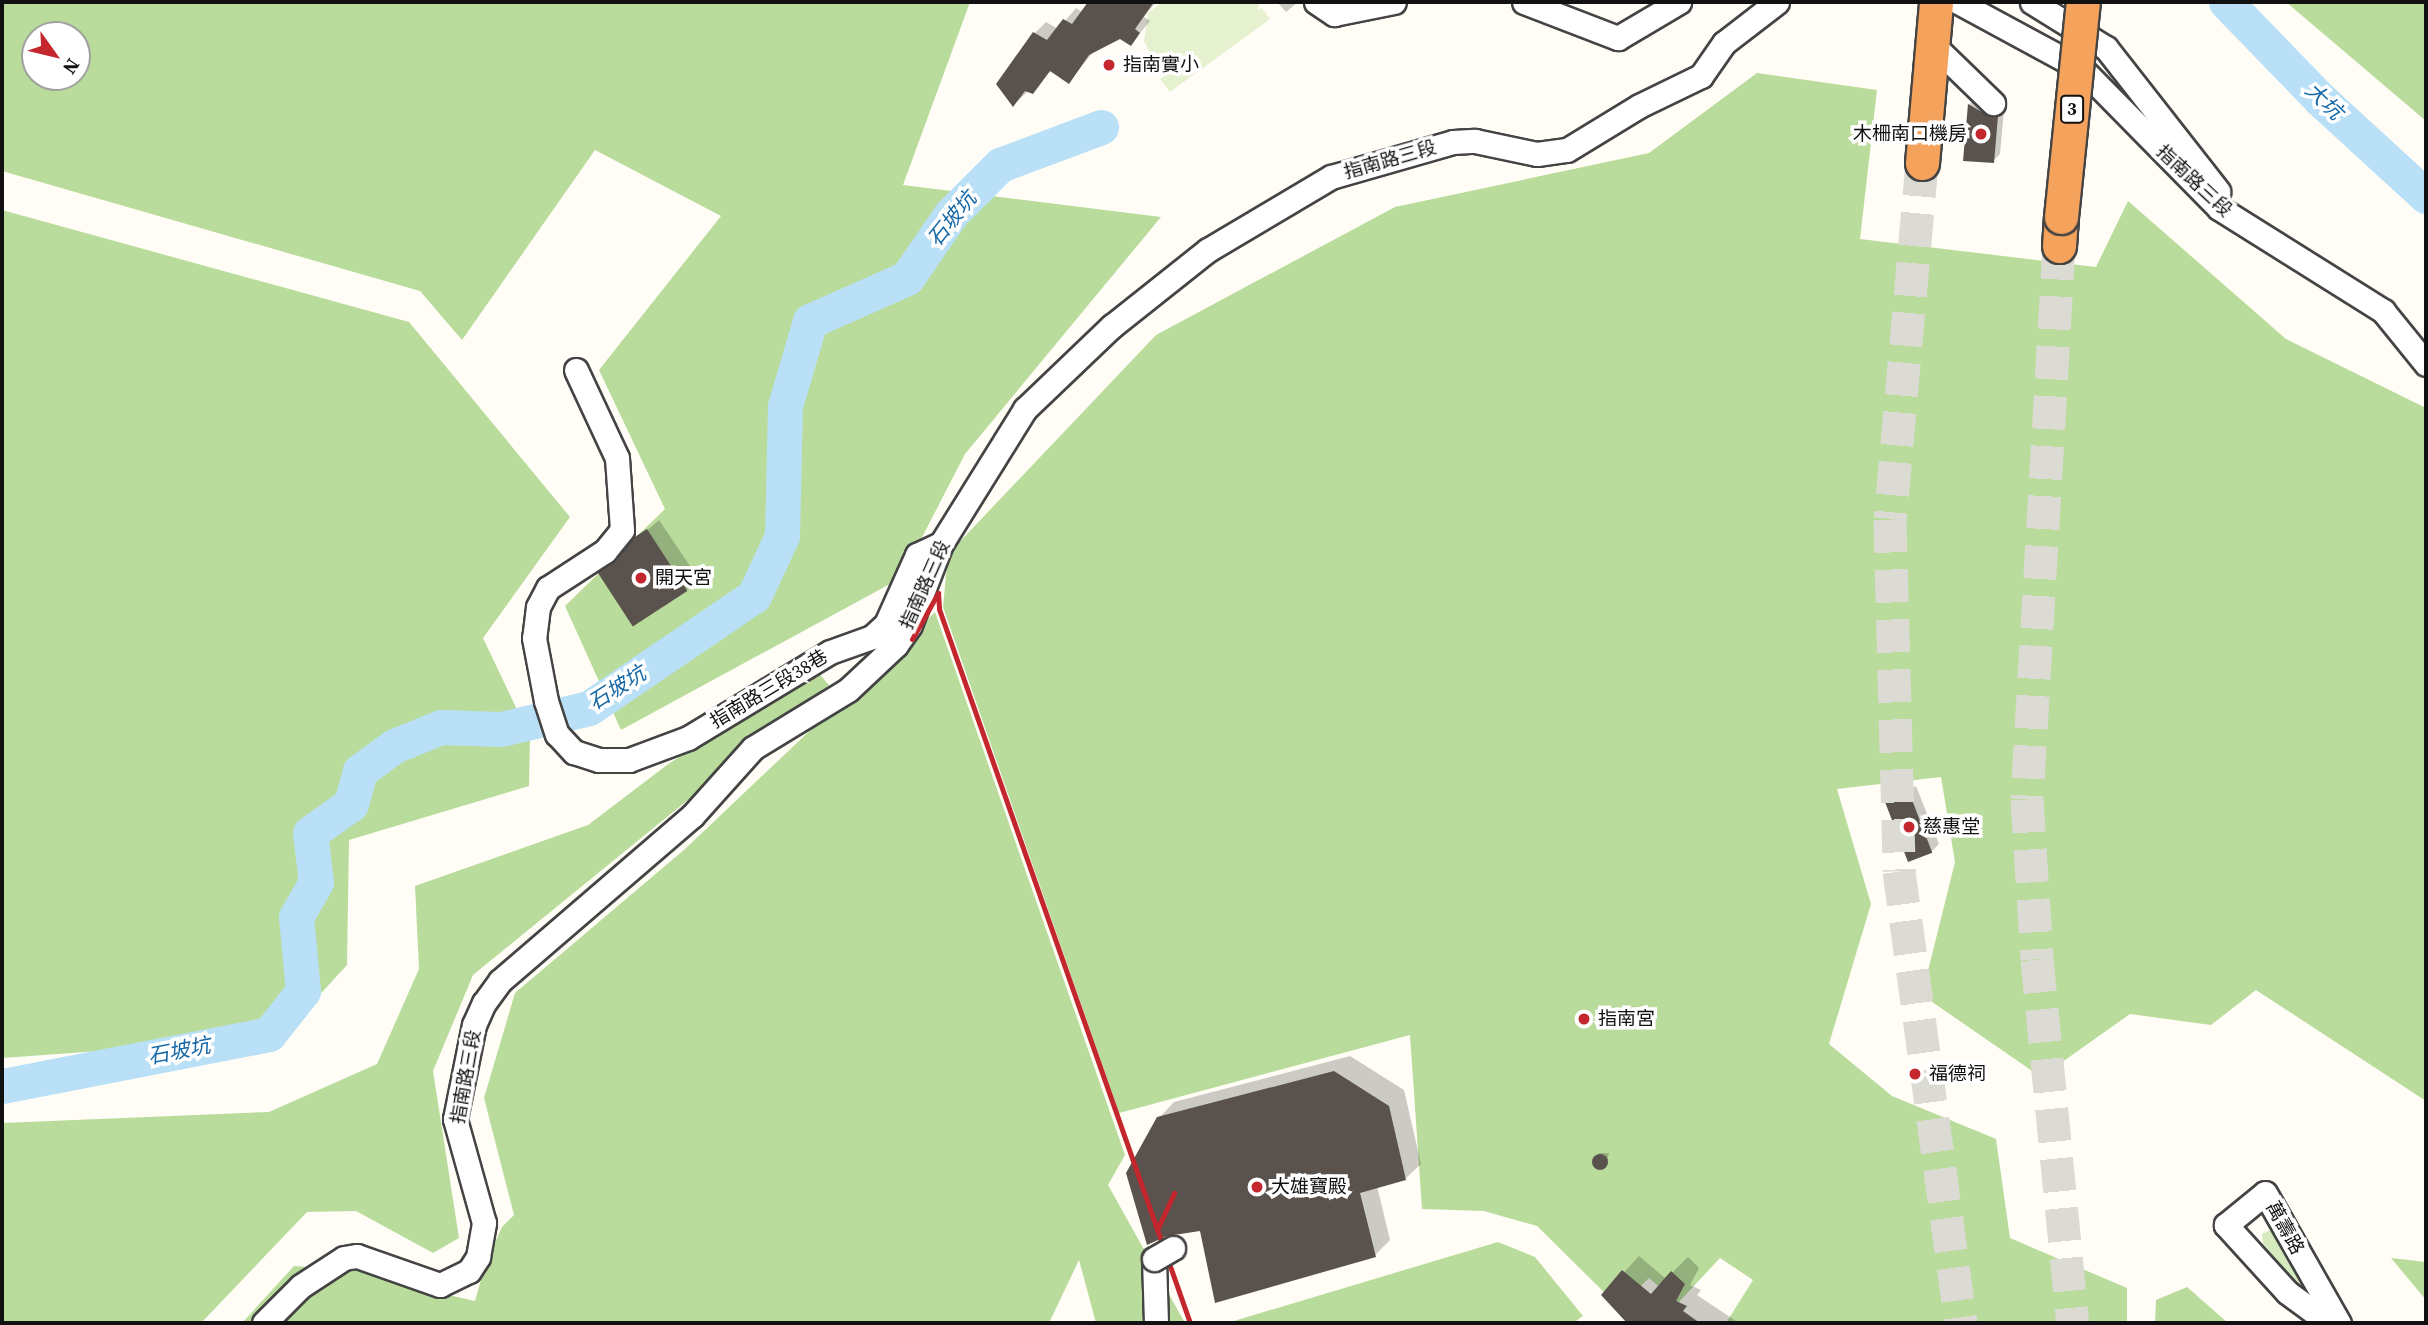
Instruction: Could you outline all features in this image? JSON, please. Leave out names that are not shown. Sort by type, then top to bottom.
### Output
[{"type":"highway","name":"3","points":[[2060,232],[2083,2]]},
{"type":"highway","points":[[1922,163],[1933,23]]},
{"type":"street","points":[[1318,4],[1334,14],[1394,2]]},
{"type":"street","points":[[1524,2],[1618,38],[1679,2]]},
{"type":"street","name":"指南路三段","points":[[264,1323],[301,1286],[344,1258],[357,1256],[440,1285],[469,1270],[481,1249],[484,1223],[455,1119],[474,1025],[484,1003],[500,981],[692,816],[753,748],[848,690],[896,645],[910,625],[941,544],[1039,394],[1174,275],[1256,217],[1331,177],[1453,142],[1475,141],[1537,154],[1567,150],[1639,106],[1701,76],[1724,43],[1777,2]]},
{"type":"street","name":"指南路三段","points":[[1958,2],[2082,69],[2188,179],[2252,231],[2383,311],[2426,364]]},
{"type":"street","points":[[2032,2],[2106,48],[2252,231]]},
{"type":"street","points":[[1933,23],[1993,103]]},
{"type":"street","name":"指南路三段38巷","points":[[576,370],[617,458],[622,530],[606,551],[548,588],[538,607],[534,638],[546,701],[557,734],[574,752],[599,760],[629,760],[688,738],[830,652],[872,637],[886,624],[917,555],[941,544]]},
{"type":"street","name":"萬壽路","points":[[2329,1323],[2287,1292],[2226,1225],[2265,1193],[2339,1323]]},
{"type":"street","points":[[1156,1323],[1164,1253]]},
{"type":"green space","points":[[2,2],[970,2],[903,185],[1161,217],[965,454],[901,578],[621,730],[565,606],[665,509],[599,370],[721,216],[595,150],[462,340],[420,291],[2,171]]},
{"type":"green space","points":[[1162,2],[1259,2],[1258,10],[1262,8],[1270,19],[1170,92],[1160,79],[1172,71],[1152,57],[1144,41],[1148,13]]},
{"type":"green space","points":[[2286,2],[2426,2],[2426,121]]},
{"type":"green space","points":[[1757,73],[1877,90],[1860,239],[2096,267],[2128,201],[2286,339],[2426,408],[2426,1101],[2256,990],[2211,1025],[2130,1014],[2041,1077],[1922,995],[1955,862],[1941,777],[1837,789],[1871,904],[1829,1044],[1892,1096],[1996,1139],[2010,1238],[2127,1288],[2127,1323],[1726,1323],[1753,1280],[1720,1258],[1678,1303],[1649,1278],[1619,1307],[1537,1226],[1484,1211],[1422,1209],[1410,1035],[1119,1113],[943,607],[948,554],[1156,335],[1395,207],[1649,153]]},
{"type":"green space","points":[[2,210],[409,322],[570,517],[483,638],[530,737],[529,786],[349,840],[347,965],[280,1038],[2,1058]]},
{"type":"green space","points":[[935,612],[1125,1155],[1108,1185],[1185,1323],[1096,1323],[1079,1260],[1049,1323],[242,1323],[294,1266],[385,1273],[418,1288],[475,1301],[486,1262],[502,1227],[514,1215],[484,1098],[515,993],[685,849]]},
{"type":"green space","points":[[815,669],[829,685],[473,975],[433,1071],[459,1238],[433,1253],[356,1211],[307,1212],[203,1321],[2,1323],[2,1123],[269,1112],[377,1064],[419,969],[415,886],[588,825],[667,765]]},
{"type":"green space","points":[[2273,1229],[2303,1282],[2301,1285],[2295,1284],[2263,1243],[2262,1234]]},
{"type":"green space","points":[[1498,1242],[1535,1257],[1583,1316],[1573,1323],[1227,1323]]},
{"type":"green space","points":[[2391,1258],[2426,1262],[2426,1300]]},
{"type":"green space","points":[[2187,1287],[2228,1323],[2155,1323],[2156,1300]]},
{"type":"building","points":[[1088,2],[1154,2],[1135,29],[1140,33],[1131,46],[1120,39],[1089,55],[1069,84],[1050,71],[1033,94],[1025,91],[1013,107],[996,84],[1033,32],[1047,40],[1063,19],[1072,24]]},
{"type":"building","name":"木柵南口機房","points":[[1968,104],[1989,116],[1998,116],[1994,163],[1963,161]]},
{"type":"building","name":"開天宮","points":[[647,529],[687,591],[633,626],[592,564]]},
{"type":"building","name":"慈惠堂","points":[[1909,792],[1932,853],[1908,862],[1885,801]]},
{"type":"building","name":"大雄寶殿","points":[[1334,1071],[1389,1106],[1406,1180],[1360,1193],[1376,1257],[1215,1303],[1200,1231],[1167,1236],[1147,1245],[1126,1173],[1157,1117]]},
{"type":"building","points":[[1597,1154],[1603,1154],[1608,1162],[1606,1168],[1597,1170],[1592,1165],[1592,1159]]},
{"type":"building","points":[[1622,1270],[1651,1294],[1671,1271],[1685,1284],[1676,1301],[1687,1306],[1683,1311],[1700,1323],[1627,1323],[1601,1295]]},
{"type":"waterway","name":"大坑","points":[[2226,2],[2320,99],[2426,196]]},
{"type":"waterway","name":"石坡坑","points":[[2,1086],[269,1034],[303,991],[296,917],[316,882],[310,833],[351,804],[360,771],[394,746],[441,727],[501,729],[589,708],[754,596],[782,536],[785,406],[810,321],[907,278],[951,214],[1000,165],[1101,127]]},
{"type":"tunnel","points":[[1922,163],[1890,519],[1899,871],[1961,1323]]},
{"type":"tunnel","points":[[2059,246],[2027,799],[2037,959],[2073,1323]]},
{"type":"railway","points":[[912,639],[938,593],[939,609],[1190,1323]]},
{"type":"railway","points":[[1157,1230],[1174,1193]]},
{"type":"place","name":"指南實小","points":[[1109,65]]},
{"type":"place","name":"木柵南口機房","points":[[1981,134]]},
{"type":"place","name":"開天宮","points":[[641,578]]},
{"type":"place","name":"慈惠堂","points":[[1909,827]]},
{"type":"place","name":"指南宮","points":[[1584,1019]]},
{"type":"place","name":"福德祠","points":[[1915,1074]]},
{"type":"place","name":"大雄寶殿","points":[[1257,1187]]}]
